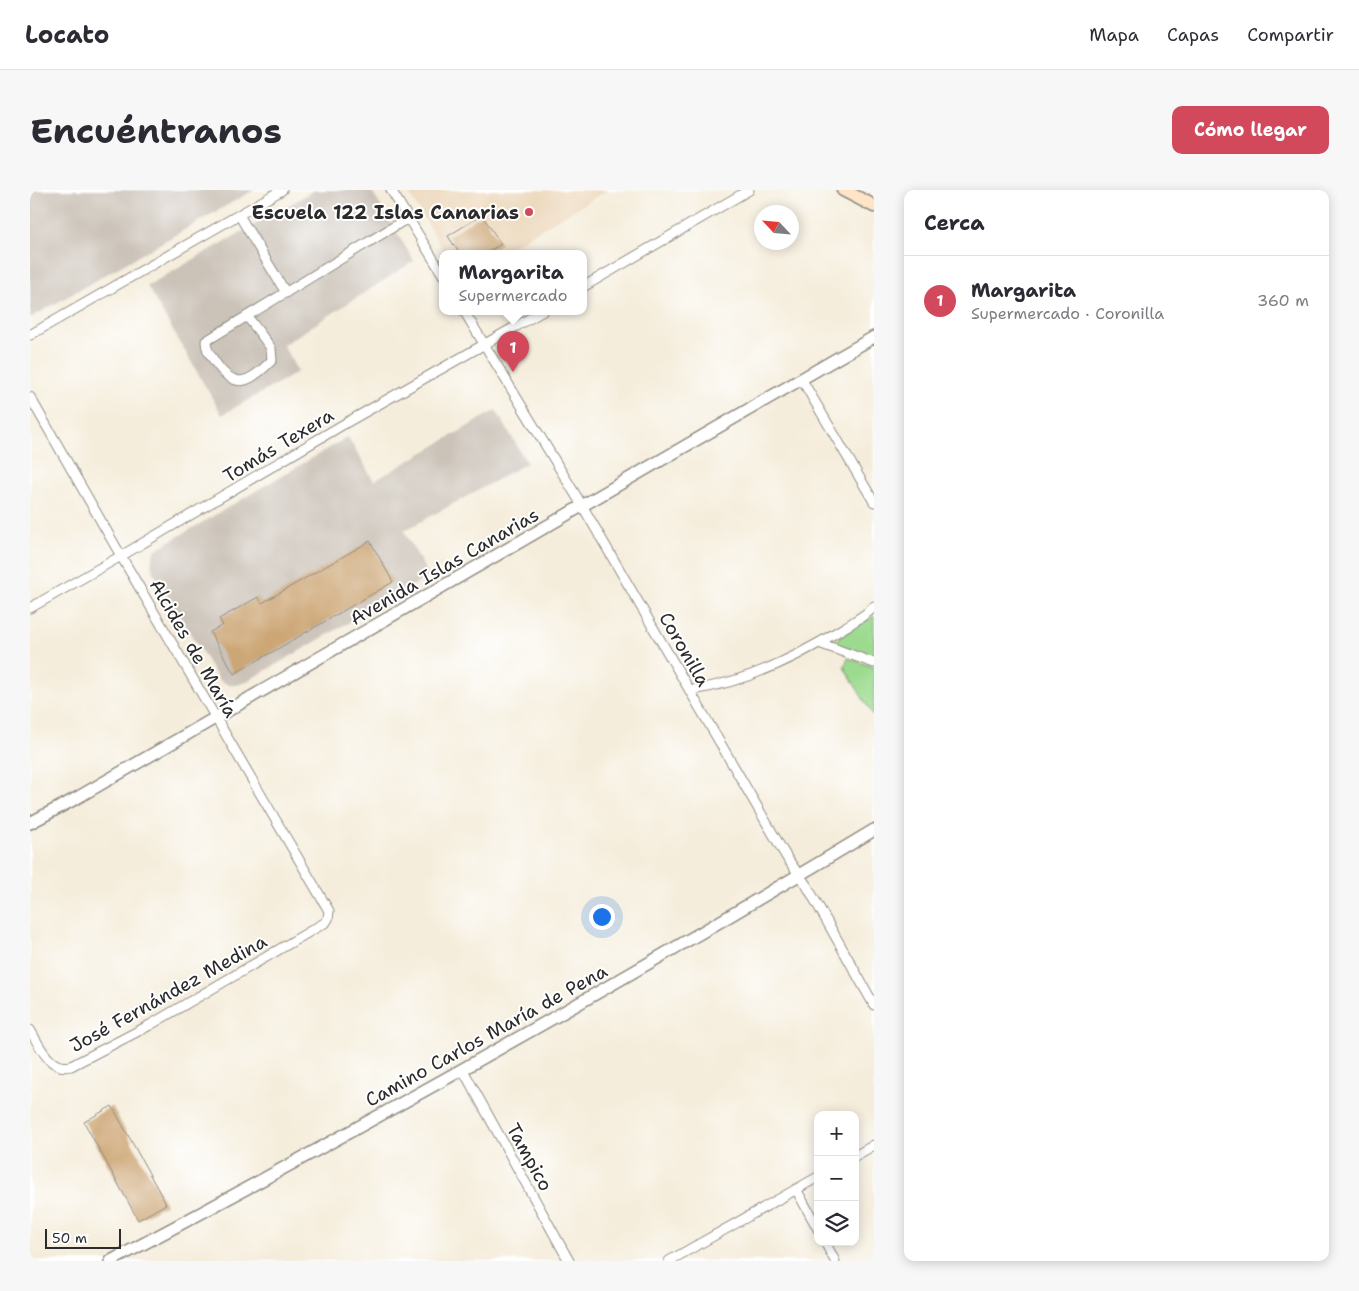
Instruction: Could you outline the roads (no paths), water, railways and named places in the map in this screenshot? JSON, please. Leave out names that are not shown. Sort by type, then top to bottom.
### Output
[{"type":"main road","points":[[843,190],[874,206]]},
{"type":"street","points":[[30,335],[282,190]]},
{"type":"street","points":[[391,190],[439,269]]},
{"type":"street","points":[[587,286],[749,190]]},
{"type":"street","points":[[239,215],[286,293]]},
{"type":"street","points":[[247,316],[271,348],[272,360],[259,373],[247,380],[234,380],[224,374],[206,349],[206,341],[247,316],[286,293],[408,218]]},
{"type":"street","name":"Coronilla","points":[[467,315],[691,690],[787,858],[808,886],[874,1005]]},
{"type":"street","name":"Tomás Texera","points":[[30,608],[344,424],[536,315]]},
{"type":"street","name":"Avenida Islas Canarias","points":[[30,823],[583,507],[874,337]]},
{"type":"street","points":[[802,380],[874,502]]},
{"type":"street","name":"Alcides de María","points":[[30,396],[121,556],[329,911],[329,915]]},
{"type":"street","points":[[691,690],[710,688],[741,680],[819,644],[874,607]]},
{"type":"street","points":[[819,644],[874,663]]},
{"type":"street","name":"Camino Carlos María de Pena","points":[[111,1261],[463,1070],[800,875],[874,830]]},
{"type":"street","name":"José Fernández Medina","points":[[30,1030],[50,1061],[60,1067],[71,1066],[150,1025],[228,981],[326,922],[329,915]]},
{"type":"street","name":"Tampico","points":[[463,1070],[569,1261]]},
{"type":"street","points":[[859,1154],[874,1145]]},
{"type":"street","points":[[669,1261],[814,1179]]},
{"type":"street","points":[[796,1189],[814,1222]]},
{"type":"street","points":[[827,1246],[835,1261]]},
{"type":"place","name":"Escuela 122 Islas Canarias","points":[[529,212]]},
{"type":"place","name":"Margarita","points":[[513,372]]}]
